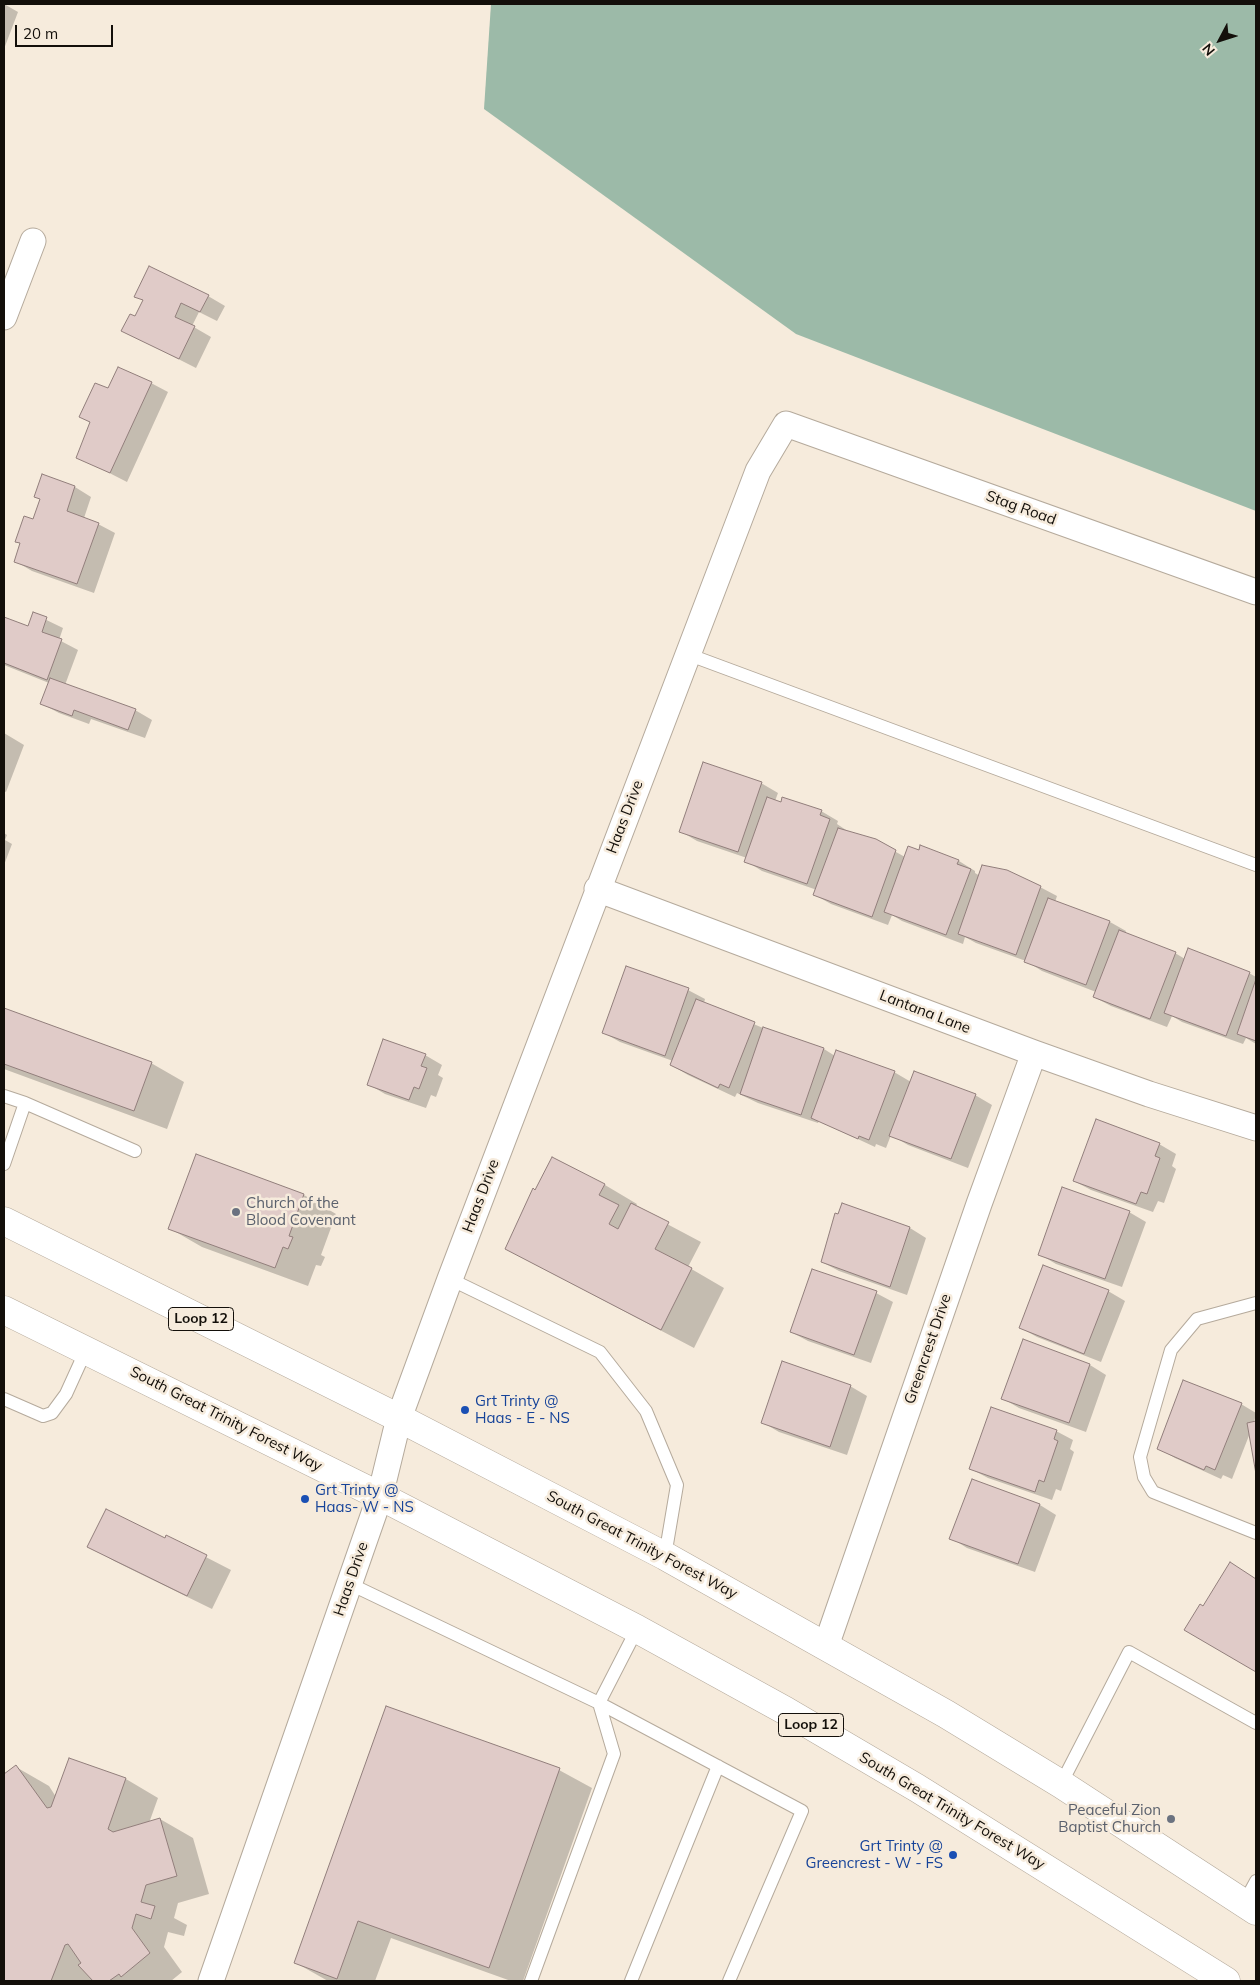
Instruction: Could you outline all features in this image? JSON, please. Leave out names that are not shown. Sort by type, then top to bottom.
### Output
[{"type":"main road","name":"South Great Trinity Forest Way","points":[[4,1221],[399,1418],[665,1556],[946,1714],[1252,1898]]},
{"type":"main road","name":"South Great Trinity Forest Way","points":[[4,1310],[380,1496],[637,1629],[786,1711],[908,1783],[1213,1977]]},
{"type":"street","points":[[4,317],[33,241]]},
{"type":"street","name":"Stag Road","points":[[786,424],[1256,592]]},
{"type":"street","name":"Haas Drive","points":[[211,1981],[380,1496],[399,1418],[450,1279],[597,889],[758,471],[786,424]]},
{"type":"street","name":"Lantana Lane","points":[[597,889],[1034,1053],[1148,1094],[1256,1128]]},
{"type":"street","name":"Greencrest Drive","points":[[826,1646],[979,1204],[1034,1053]]},
{"type":"lane","points":[[687,654],[1256,865]]},
{"type":"lane","points":[[4,1096],[25,1103],[135,1151]]},
{"type":"lane","points":[[4,1164],[25,1103]]},
{"type":"lane","points":[[450,1279],[600,1352],[646,1411],[677,1485],[665,1556]]},
{"type":"lane","points":[[1256,1303],[1197,1319],[1171,1350],[1140,1456],[1144,1477],[1153,1492],[1256,1533]]},
{"type":"lane","points":[[4,1398],[43,1416],[52,1413],[66,1394],[86,1350]]},
{"type":"lane","points":[[350,1584],[599,1703],[802,1811],[729,1981]]},
{"type":"lane","points":[[531,1981],[614,1754],[599,1703],[637,1629]]},
{"type":"lane","points":[[1061,1784],[1130,1652],[1256,1723]]},
{"type":"lane","points":[[631,1981],[718,1766]]},
{"type":"green space","points":[[491,4],[1256,4],[1256,511],[796,334],[484,109]]},
{"type":"building","points":[[149,266],[209,295],[200,312],[181,303],[175,317],[195,326],[179,359],[121,331],[130,314],[135,316],[143,300],[134,297]]},
{"type":"building","points":[[118,367],[152,382],[110,473],[76,458],[90,422],[79,417],[95,383],[108,388]]},
{"type":"building","points":[[42,474],[75,486],[67,511],[99,523],[77,584],[14,562],[20,543],[15,542],[24,516],[33,519],[40,499],[34,497]]},
{"type":"building","points":[[33,612],[47,617],[42,632],[62,639],[47,680],[4,663],[4,617],[28,626]]},
{"type":"building","points":[[50,678],[136,709],[128,730],[74,710],[72,716],[40,704]]},
{"type":"building","points":[[703,762],[762,782],[738,852],[679,832]]},
{"type":"building","points":[[767,797],[781,802],[782,797],[822,810],[820,815],[830,819],[807,884],[744,862]]},
{"type":"building","points":[[838,828],[876,839],[896,850],[872,917],[813,895]]},
{"type":"building","points":[[920,845],[959,860],[957,864],[971,869],[946,935],[884,912],[908,846],[919,850]]},
{"type":"building","points":[[982,865],[1007,870],[1041,886],[1016,955],[958,934]]},
{"type":"building","points":[[1048,898],[1110,921],[1086,985],[1024,962]]},
{"type":"building","points":[[1119,930],[1176,952],[1150,1019],[1093,997]]},
{"type":"building","points":[[1188,948],[1250,972],[1226,1036],[1164,1013]]},
{"type":"building","points":[[626,966],[689,988],[665,1056],[602,1033]]},
{"type":"building","points":[[1256,979],[1256,1041],[1237,1034]]},
{"type":"building","points":[[696,999],[755,1022],[729,1088],[720,1084],[718,1088],[670,1065]]},
{"type":"building","points":[[4,1008],[152,1062],[134,1111],[4,1064]]},
{"type":"building","points":[[763,1027],[824,1048],[801,1115],[740,1094]]},
{"type":"building","points":[[383,1039],[426,1054],[421,1066],[427,1068],[419,1089],[414,1087],[409,1100],[367,1085]]},
{"type":"building","points":[[836,1050],[895,1071],[869,1140],[859,1136],[858,1139],[811,1118]]},
{"type":"building","points":[[914,1071],[976,1094],[951,1159],[889,1136]]},
{"type":"building","points":[[1096,1119],[1160,1143],[1155,1156],[1160,1158],[1147,1194],[1141,1192],[1136,1204],[1073,1181]]},
{"type":"building","name":"Church of the Blood Covenant","points":[[196,1154],[304,1194],[289,1236],[293,1237],[288,1249],[283,1247],[275,1268],[168,1229]]},
{"type":"building","points":[[552,1157],[605,1184],[599,1195],[619,1205],[609,1224],[618,1229],[631,1203],[669,1222],[655,1249],[692,1268],[661,1330],[505,1249],[533,1188],[535,1190]]},
{"type":"building","points":[[1062,1187],[1130,1211],[1105,1279],[1038,1255]]},
{"type":"building","points":[[842,1203],[910,1227],[890,1287],[821,1262],[835,1213],[838,1214]]},
{"type":"building","points":[[1043,1265],[1109,1290],[1084,1354],[1019,1328]]},
{"type":"building","points":[[812,1269],[877,1291],[854,1355],[790,1332]]},
{"type":"building","points":[[1023,1339],[1090,1364],[1069,1423],[1001,1399]]},
{"type":"building","points":[[782,1361],[851,1385],[830,1447],[761,1423]]},
{"type":"building","points":[[1183,1380],[1242,1403],[1215,1470],[1206,1466],[1204,1470],[1157,1449]]},
{"type":"building","points":[[991,1407],[1057,1430],[1054,1439],[1058,1441],[1044,1482],[1039,1480],[1035,1492],[969,1469]]},
{"type":"building","points":[[1256,1421],[1256,1474],[1247,1423]]},
{"type":"building","points":[[972,1479],[1040,1504],[1018,1564],[949,1539]]},
{"type":"building","points":[[106,1509],[165,1538],[166,1535],[207,1555],[187,1596],[87,1547]]},
{"type":"building","points":[[1230,1562],[1256,1579],[1256,1672],[1184,1630],[1200,1604],[1203,1606]]},
{"type":"building","points":[[386,1706],[560,1768],[489,1968],[358,1921],[337,1979],[294,1963]]},
{"type":"building","points":[[69,1758],[126,1778],[108,1829],[113,1832],[160,1818],[177,1876],[146,1885],[141,1902],[155,1906],[151,1919],[136,1914],[132,1928],[150,1953],[121,1977],[119,1974],[109,1981],[93,1981],[78,1965],[81,1963],[68,1944],[65,1945],[51,1981],[4,1981],[4,1774],[16,1765],[47,1808],[51,1807]]},
{"type":"place","name":"Church of the Blood Covenant","points":[[236,1212]]},
{"type":"place","name":"Grt Trinty @ Haas - E - NS","points":[[465,1410]]},
{"type":"place","name":"Grt Trinty @ Haas- W - NS","points":[[305,1499]]},
{"type":"place","name":"Peaceful Zion Baptist Church","points":[[1171,1819]]},
{"type":"place","name":"Grt Trinty @ Greencrest - W - FS","points":[[953,1855]]}]
